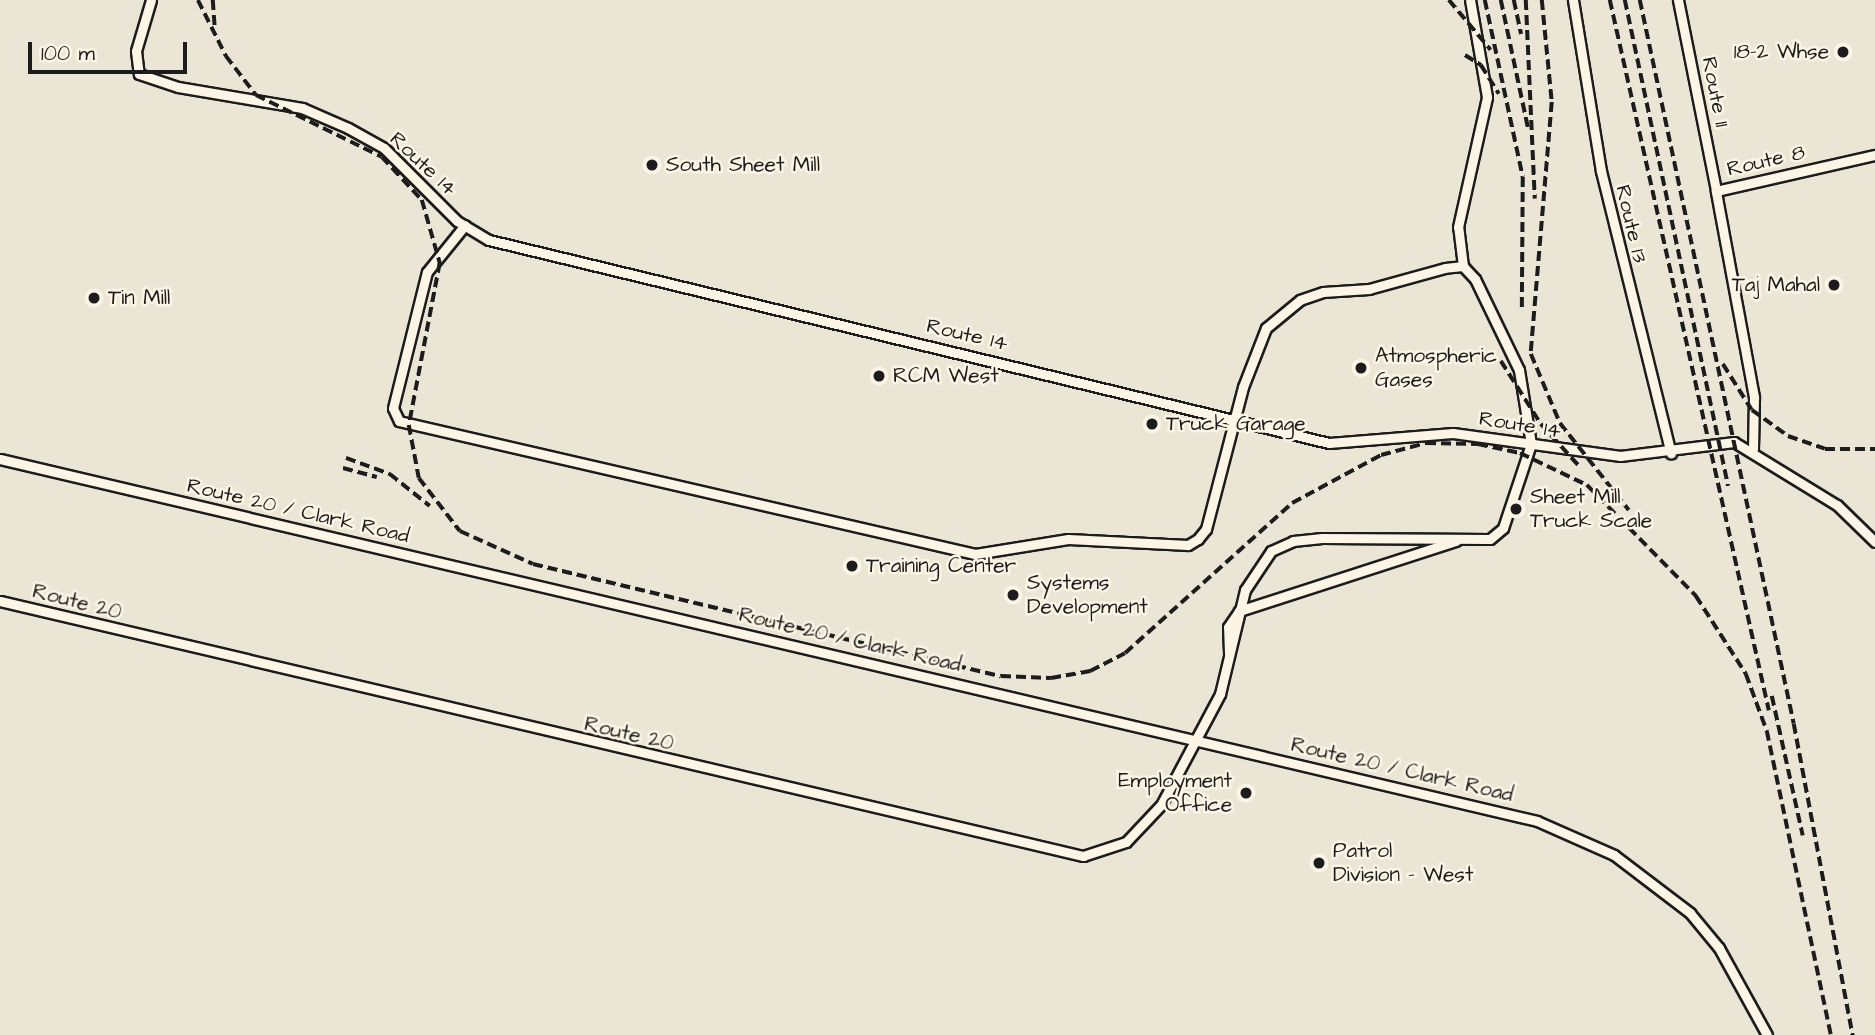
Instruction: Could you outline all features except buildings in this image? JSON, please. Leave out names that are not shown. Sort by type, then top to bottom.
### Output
[{"type":"street","name":"Route 14","points":[[150,0],[136,51],[139,74],[178,87],[302,108],[348,128],[384,148],[465,225],[489,240],[1329,443],[1436,433],[1620,456],[1671,453],[1734,442],[1753,449],[1837,505],[1875,542]]},
{"type":"street","points":[[1195,739],[1226,680],[1228,627],[1239,611],[1256,566],[1293,541],[1490,539],[1503,528],[1531,443],[1519,370],[1475,279],[1463,266],[1458,228],[1487,97],[1471,0]]},
{"type":"street","name":"Route 13","points":[[1573,0],[1601,171],[1671,453]]},
{"type":"street","name":"Route 11","points":[[1678,0],[1716,191]]},
{"type":"street","name":"Route 8","points":[[1753,449],[1754,397],[1716,191],[1875,155]]},
{"type":"street","points":[[465,225],[427,272],[393,408],[399,421],[975,554],[1068,539],[1188,545],[1206,529],[1236,419],[1266,328],[1300,300],[1463,266]]},
{"type":"street","name":"Route 20 / Clark Road","points":[[0,459],[1538,821],[1614,855],[1675,899],[1719,948],[1767,1035]]},
{"type":"street","points":[[1239,611],[1464,539]]},
{"type":"street","name":"Route 20","points":[[0,601],[1065,855],[1108,851],[1140,831],[1195,739]]},
{"type":"shaded area","points":[[0,0],[1875,0],[1875,1035],[0,1035]]},
{"type":"railway","points":[[198,0],[226,56],[256,95],[382,157],[422,200],[440,263],[409,425],[419,478],[460,531],[533,564],[1001,676],[1051,678],[1090,671],[1125,653],[1292,503],[1381,455],[1426,443],[1478,444],[1520,453],[1587,485],[1696,596],[1746,674],[1767,731],[1831,1035]]},
{"type":"railway","points":[[213,0],[215,30]]},
{"type":"railway","points":[[1449,0],[1491,50]]},
{"type":"railway","points":[[1485,0],[1523,177],[1522,311]]},
{"type":"railway","points":[[1501,0],[1528,127]]},
{"type":"railway","points":[[1514,0],[1521,34]]},
{"type":"railway","points":[[1526,0],[1535,199]]},
{"type":"railway","points":[[1542,0],[1552,102],[1531,354],[1560,423],[1629,510]]},
{"type":"railway","points":[[1610,0],[1769,710]]},
{"type":"railway","points":[[1625,0],[1728,486]]},
{"type":"railway","points":[[1640,0],[1794,724],[1853,1035]]},
{"type":"railway","points":[[1465,55],[1481,65],[1499,94]]},
{"type":"railway","points":[[1501,361],[1541,424],[1580,467]]},
{"type":"railway","points":[[1723,364],[1752,410],[1788,436],[1825,449],[1875,449]]},
{"type":"railway","points":[[346,458],[390,474],[430,506]]},
{"type":"railway","points":[[343,468],[377,477]]},
{"type":"railway","points":[[1772,696],[1803,836]]},
{"type":"place","name":"18-2 Whse","points":[[1843,52]]},
{"type":"place","name":"South Sheet Mill","points":[[652,165]]},
{"type":"place","name":"Taj Mahal","points":[[1834,285]]},
{"type":"place","name":"Tin Mill","points":[[94,298]]},
{"type":"place","name":"Atmospheric Gases","points":[[1361,368]]},
{"type":"place","name":"RCM West","points":[[879,376]]},
{"type":"place","name":"Truck Garage","points":[[1152,424]]},
{"type":"place","name":"Sheet Mill Truck Scale","points":[[1516,509]]},
{"type":"place","name":"Training Center","points":[[852,566]]},
{"type":"place","name":"Systems Development","points":[[1013,595]]},
{"type":"place","name":"Employment Office","points":[[1246,793]]},
{"type":"place","name":"Patrol Division - West","points":[[1319,863]]}]
